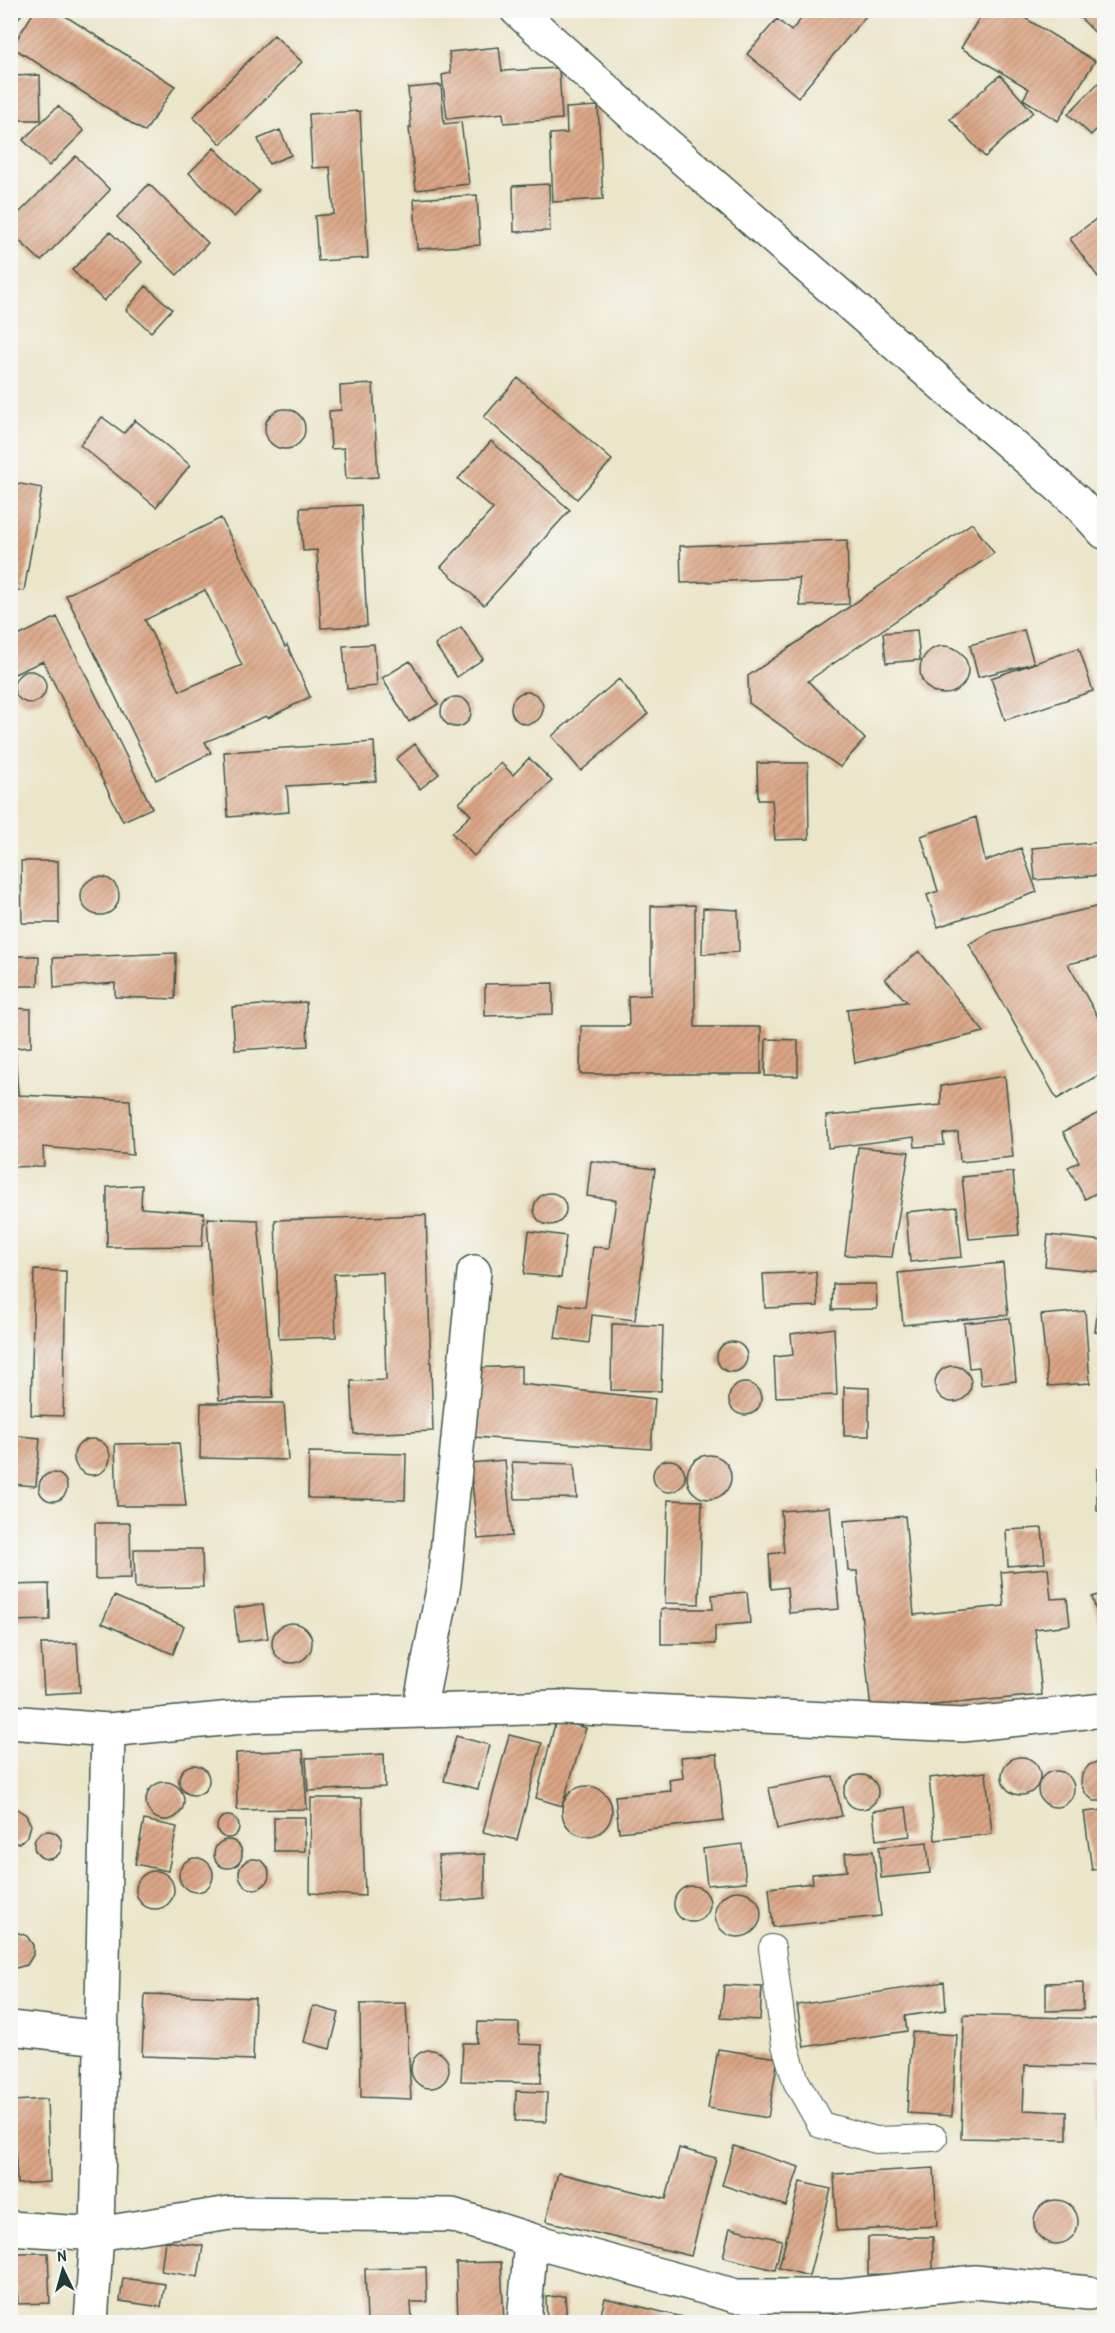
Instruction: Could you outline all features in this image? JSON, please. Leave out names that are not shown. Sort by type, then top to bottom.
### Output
[{"type":"street","points":[[517,10],[658,137],[1077,502],[1104,532]]},
{"type":"street","points":[[419,1711],[444,1584],[474,1272]]},
{"type":"street","points":[[10,1722],[108,1730],[253,1716],[559,1707],[962,1725],[1104,1710]]},
{"type":"street","points":[[91,2322],[97,2234],[108,1730]]},
{"type":"street","points":[[10,2028],[101,2038]]},
{"type":"street","points":[[10,2229],[97,2234],[230,2213],[452,2215],[531,2240],[736,2296],[843,2296],[975,2282],[1089,2294]]},
{"type":"street","points":[[524,2322],[531,2240]]},
{"type":"lane","points":[[772,1948],[785,2045],[796,2081],[821,2125],[876,2140],[934,2138]]},
{"type":"building","points":[[10,10],[25,10],[10,28]]},
{"type":"building","points":[[35,10],[56,10],[175,86],[145,132],[12,47]]},
{"type":"building","points":[[809,10],[871,10],[798,97],[747,54],[777,19],[791,31]]},
{"type":"building","points":[[984,10],[1012,10],[1095,61],[1058,121],[1023,99],[1029,89],[961,48]]},
{"type":"building","points":[[1073,10],[1104,10],[1104,42]]},
{"type":"building","points":[[274,35],[302,62],[221,144],[193,117]]},
{"type":"building","points":[[499,47],[502,71],[559,68],[562,119],[504,123],[503,113],[447,119],[442,75],[451,73],[449,52]]},
{"type":"building","points":[[40,75],[41,120],[10,120],[10,76]]},
{"type":"building","points":[[1000,75],[1033,112],[985,157],[950,119]]},
{"type":"building","points":[[1104,77],[1104,122],[1091,135],[1068,114]]},
{"type":"building","points":[[441,85],[444,124],[461,122],[469,184],[416,190],[409,128],[411,128],[408,88]]},
{"type":"building","points":[[58,106],[84,131],[49,166],[23,140]]},
{"type":"building","points":[[598,106],[603,199],[553,202],[550,134],[567,133],[566,108]]},
{"type":"building","points":[[360,111],[368,258],[318,261],[315,216],[334,214],[330,167],[312,168],[309,114]]},
{"type":"building","points":[[280,130],[291,155],[269,164],[258,139]]},
{"type":"building","points":[[214,148],[259,191],[234,217],[189,173]]},
{"type":"building","points":[[76,156],[110,190],[41,261],[10,232],[10,222]]},
{"type":"building","points":[[149,184],[208,243],[177,275],[117,217]]},
{"type":"building","points":[[549,184],[550,231],[514,232],[513,186]]},
{"type":"building","points":[[477,195],[480,245],[417,249],[414,199]]},
{"type":"building","points":[[1104,213],[1104,272],[1098,277],[1070,239]]},
{"type":"building","points":[[110,232],[142,262],[104,301],[72,270]]},
{"type":"building","points":[[146,286],[172,309],[151,332],[126,310]]},
{"type":"building","points":[[518,378],[612,460],[577,499],[484,417]]},
{"type":"building","points":[[373,384],[378,477],[346,479],[344,448],[331,449],[329,411],[341,410],[340,386]]},
{"type":"building","points":[[285,409],[299,415],[305,429],[299,443],[285,449],[271,443],[265,429],[271,415]]},
{"type":"building","points":[[102,417],[124,433],[135,420],[190,465],[156,507],[80,445]]},
{"type":"building","points":[[491,441],[570,510],[484,605],[441,567],[493,509],[458,479]]},
{"type":"building","points":[[10,482],[42,488],[24,591],[10,589]]},
{"type":"building","points":[[361,505],[367,626],[321,628],[317,550],[303,551],[300,508]]},
{"type":"building","points":[[221,518],[285,647],[287,645],[310,697],[268,718],[266,716],[205,742],[211,753],[156,780],[66,595]],"holes":[[[205,590],[242,665],[180,691],[145,620]]]},
{"type":"building","points":[[972,523],[994,553],[808,681],[865,739],[840,767],[749,703],[748,676]]},
{"type":"building","points":[[847,540],[849,604],[800,606],[799,578],[681,583],[680,546]]},
{"type":"building","points":[[57,617],[152,808],[123,821],[43,661],[10,676],[10,640]]},
{"type":"building","points":[[461,627],[483,659],[457,677],[435,645]]},
{"type":"building","points":[[917,630],[920,660],[886,663],[883,633]]},
{"type":"building","points":[[1024,630],[1034,663],[978,677],[970,645]]},
{"type":"building","points":[[374,644],[377,686],[347,689],[343,646]]},
{"type":"building","points":[[939,646],[949,646],[964,656],[968,670],[967,679],[958,690],[949,694],[939,694],[924,684],[920,675],[920,665],[930,650]]},
{"type":"building","points":[[1079,648],[1093,691],[1005,720],[991,678]]},
{"type":"building","points":[[410,661],[438,704],[409,722],[382,678]]},
{"type":"building","points":[[30,671],[41,676],[46,687],[41,698],[30,703],[19,698],[14,687],[19,676]]},
{"type":"building","points":[[619,679],[648,714],[581,771],[552,736]]},
{"type":"building","points":[[527,692],[539,696],[543,708],[539,720],[527,724],[515,720],[511,708],[515,696]]},
{"type":"building","points":[[456,697],[467,701],[471,712],[467,723],[456,727],[445,723],[441,712],[445,701]]},
{"type":"building","points":[[374,742],[376,781],[287,786],[289,812],[228,817],[224,752]]},
{"type":"building","points":[[415,744],[439,774],[420,789],[396,759]]},
{"type":"building","points":[[529,758],[552,781],[474,856],[452,833],[471,815],[459,803],[501,763],[513,775]]},
{"type":"building","points":[[757,763],[808,763],[809,839],[775,840],[772,800],[758,800]]},
{"type":"building","points":[[976,817],[985,861],[1021,848],[1037,892],[938,927],[927,895],[938,891],[921,836]]},
{"type":"building","points":[[1104,842],[1104,875],[1035,880],[1032,848]]},
{"type":"building","points":[[21,861],[58,861],[59,923],[22,923]]},
{"type":"building","points":[[10,863],[15,864],[12,913],[10,913]]},
{"type":"building","points":[[100,877],[114,882],[119,896],[114,910],[100,915],[86,910],[81,896],[86,882]]},
{"type":"building","points":[[695,905],[695,1027],[761,1027],[761,1074],[580,1074],[581,1026],[629,1026],[628,996],[651,995],[651,906]]},
{"type":"building","points":[[1104,905],[1104,956],[1068,964],[1104,1025],[1104,1072],[1057,1099],[969,944],[993,931]]},
{"type":"building","points":[[703,908],[738,910],[739,952],[702,954]]},
{"type":"building","points":[[919,951],[984,1032],[855,1063],[847,1009],[907,1002],[885,979]]},
{"type":"building","points":[[176,953],[175,999],[115,997],[115,983],[54,988],[53,958]]},
{"type":"building","points":[[10,956],[39,956],[38,986],[10,986]]},
{"type":"building","points":[[553,983],[553,1014],[485,1016],[485,984]]},
{"type":"building","points":[[306,1002],[308,1046],[235,1050],[232,1007]]},
{"type":"building","points":[[10,1008],[31,1009],[31,1047],[15,1048],[18,1095],[130,1100],[133,1155],[43,1147],[44,1166],[10,1167]]},
{"type":"building","points":[[766,1039],[798,1040],[798,1076],[765,1076]]},
{"type":"building","points":[[1005,1076],[1013,1157],[960,1162],[958,1132],[943,1134],[944,1145],[915,1147],[914,1137],[828,1148],[826,1116],[941,1105],[941,1086]]},
{"type":"building","points":[[1104,1110],[1104,1189],[1085,1199],[1068,1167],[1079,1162],[1063,1132]]},
{"type":"building","points":[[858,1147],[909,1152],[892,1257],[845,1255]]},
{"type":"building","points":[[591,1161],[655,1169],[635,1320],[592,1315],[589,1343],[555,1338],[560,1304],[585,1307],[593,1247],[609,1248],[616,1200],[587,1196]]},
{"type":"building","points":[[1013,1172],[1019,1235],[969,1239],[962,1177]]},
{"type":"building","points":[[142,1185],[141,1208],[204,1213],[202,1246],[107,1247],[107,1187]]},
{"type":"building","points":[[550,1193],[561,1198],[566,1209],[561,1220],[550,1225],[539,1220],[534,1209],[539,1198]]},
{"type":"building","points":[[957,1207],[962,1257],[910,1262],[906,1212]]},
{"type":"building","points":[[426,1215],[433,1431],[354,1434],[351,1381],[386,1380],[383,1272],[334,1274],[336,1337],[279,1339],[275,1220]]},
{"type":"building","points":[[207,1218],[258,1220],[273,1397],[219,1400]]},
{"type":"building","points":[[529,1231],[566,1236],[561,1278],[524,1274]]},
{"type":"building","points":[[1048,1235],[1104,1241],[1104,1272],[1045,1266]]},
{"type":"building","points":[[1003,1263],[1008,1315],[903,1325],[898,1273]]},
{"type":"building","points":[[34,1270],[66,1271],[63,1416],[31,1415]]},
{"type":"building","points":[[816,1272],[818,1306],[765,1308],[763,1274]]},
{"type":"building","points":[[1102,1274],[1104,1275],[1104,1333],[1095,1332]]},
{"type":"building","points":[[833,1284],[876,1284],[877,1309],[832,1310]]},
{"type":"building","points":[[1085,1311],[1090,1383],[1048,1386],[1041,1315]]},
{"type":"building","points":[[1010,1318],[1016,1381],[981,1385],[979,1367],[969,1368],[964,1323]]},
{"type":"building","points":[[612,1324],[663,1326],[661,1391],[611,1390]]},
{"type":"building","points":[[834,1328],[837,1395],[776,1397],[774,1357],[793,1355],[791,1334]]},
{"type":"building","points":[[732,1342],[742,1347],[747,1357],[742,1367],[732,1372],[722,1367],[717,1357],[722,1347]]},
{"type":"building","points":[[521,1366],[521,1384],[655,1399],[651,1449],[473,1437],[471,1368]]},
{"type":"building","points":[[953,1366],[966,1371],[971,1384],[966,1397],[953,1402],[940,1397],[935,1384],[940,1371]]},
{"type":"building","points":[[745,1383],[756,1388],[761,1399],[756,1410],[745,1415],[734,1410],[729,1399],[734,1388]]},
{"type":"building","points":[[844,1387],[869,1388],[869,1436],[844,1436]]},
{"type":"building","points":[[201,1403],[284,1403],[288,1460],[200,1458]]},
{"type":"building","points":[[10,1435],[40,1438],[36,1486],[10,1484]]},
{"type":"building","points":[[92,1439],[105,1444],[110,1457],[105,1470],[92,1475],[79,1470],[74,1457],[79,1444]]},
{"type":"building","points":[[179,1443],[186,1506],[117,1506],[115,1444]]},
{"type":"building","points":[[309,1452],[406,1454],[405,1500],[308,1498]]},
{"type":"building","points":[[709,1455],[724,1462],[731,1477],[724,1492],[709,1499],[694,1492],[687,1477],[694,1462]]},
{"type":"building","points":[[505,1460],[512,1536],[478,1539],[470,1463]]},
{"type":"building","points":[[669,1460],[681,1464],[685,1476],[681,1488],[669,1492],[657,1488],[653,1476],[657,1464]]},
{"type":"building","points":[[512,1462],[574,1464],[577,1498],[515,1499]]},
{"type":"building","points":[[1097,1469],[1104,1469],[1104,1511],[1097,1511]]},
{"type":"building","points":[[53,1473],[63,1477],[67,1487],[63,1497],[53,1501],[43,1497],[39,1487],[43,1477]]},
{"type":"building","points":[[668,1500],[702,1501],[699,1604],[665,1603]]},
{"type":"building","points":[[830,1507],[839,1609],[789,1613],[787,1587],[771,1589],[769,1554],[784,1552],[781,1511]]},
{"type":"building","points":[[905,1516],[914,1615],[1004,1606],[1001,1572],[1048,1568],[1051,1599],[1067,1598],[1070,1625],[1035,1629],[1042,1695],[871,1711],[857,1571],[848,1571],[844,1521]]},
{"type":"building","points":[[95,1523],[130,1523],[131,1578],[95,1579]]},
{"type":"building","points":[[1042,1528],[1045,1563],[1008,1566],[1006,1530]]},
{"type":"building","points":[[134,1549],[202,1549],[203,1587],[135,1588]]},
{"type":"building","points":[[49,1584],[50,1620],[10,1621],[10,1585]]},
{"type":"building","points":[[747,1592],[750,1623],[715,1626],[715,1644],[661,1644],[661,1609],[713,1609],[712,1595]]},
{"type":"building","points":[[1104,1593],[1104,1639],[1092,1597]]},
{"type":"building","points":[[114,1596],[184,1626],[173,1654],[102,1623]]},
{"type":"building","points":[[263,1604],[268,1638],[238,1642],[234,1608]]},
{"type":"building","points":[[292,1623],[306,1629],[312,1643],[306,1657],[292,1663],[278,1657],[272,1643],[278,1629]]},
{"type":"building","points":[[77,1643],[80,1692],[44,1694],[41,1644]]},
{"type":"building","points":[[556,1720],[586,1728],[562,1806],[536,1798]]},
{"type":"building","points":[[509,1735],[542,1743],[517,1840],[483,1832]]},
{"type":"building","points":[[456,1736],[489,1745],[478,1789],[444,1781]]},
{"type":"building","points":[[303,1750],[307,1809],[237,1810],[236,1753]]},
{"type":"building","points":[[384,1754],[385,1787],[308,1791],[306,1758]]},
{"type":"building","points":[[717,1754],[724,1821],[619,1832],[615,1796],[671,1791],[669,1780],[683,1778],[681,1757]]},
{"type":"building","points":[[1021,1757],[1034,1763],[1040,1776],[1034,1789],[1021,1795],[1008,1789],[1002,1776],[1008,1763]]},
{"type":"building","points":[[1099,1761],[1104,1762],[1104,1801],[1094,1801],[1086,1794],[1081,1784],[1082,1774],[1089,1765]]},
{"type":"building","points":[[194,1765],[205,1769],[209,1780],[205,1791],[194,1795],[183,1791],[179,1780],[183,1769]]},
{"type":"building","points":[[1056,1771],[1069,1776],[1074,1789],[1069,1802],[1056,1807],[1043,1802],[1038,1789],[1043,1776]]},
{"type":"building","points":[[986,1772],[992,1834],[935,1840],[929,1778]]},
{"type":"building","points":[[861,1775],[873,1780],[878,1792],[873,1804],[861,1809],[849,1804],[844,1792],[849,1780]]},
{"type":"building","points":[[833,1776],[842,1816],[777,1829],[769,1788]]},
{"type":"building","points":[[165,1782],[178,1788],[184,1801],[178,1814],[165,1820],[152,1814],[146,1801],[152,1788]]},
{"type":"building","points":[[587,1786],[596,1788],[607,1797],[612,1811],[610,1820],[601,1831],[587,1836],[578,1834],[567,1825],[562,1811],[564,1802],[573,1791]]},
{"type":"building","points":[[311,1798],[362,1798],[365,1896],[310,1893]]},
{"type":"building","points":[[906,1807],[910,1836],[876,1840],[873,1811]]},
{"type":"building","points":[[17,1809],[26,1815],[31,1825],[28,1836],[19,1843],[10,1843],[10,1810]]},
{"type":"building","points":[[1104,1810],[1104,1868],[1092,1870],[1084,1812]]},
{"type":"building","points":[[228,1816],[238,1823],[239,1827],[232,1837],[228,1838],[218,1831],[217,1827],[224,1817]]},
{"type":"building","points":[[274,1817],[305,1817],[305,1851],[274,1851]]},
{"type":"building","points":[[144,1820],[177,1827],[168,1871],[135,1864]]},
{"type":"building","points":[[48,1831],[58,1835],[62,1845],[58,1855],[48,1859],[38,1855],[34,1845],[38,1835]]},
{"type":"building","points":[[228,1840],[238,1844],[242,1854],[238,1864],[228,1868],[218,1864],[214,1854],[218,1844]]},
{"type":"building","points":[[927,1842],[930,1873],[881,1878],[879,1847]]},
{"type":"building","points":[[742,1844],[746,1882],[707,1885],[703,1849]]},
{"type":"building","points":[[873,1851],[881,1916],[773,1927],[769,1888],[813,1883],[812,1874],[847,1871],[845,1853]]},
{"type":"building","points":[[485,1854],[485,1898],[442,1902],[438,1856]]},
{"type":"building","points":[[196,1858],[208,1863],[213,1875],[208,1887],[196,1892],[184,1887],[179,1875],[184,1863]]},
{"type":"building","points":[[254,1859],[264,1864],[269,1874],[264,1884],[254,1889],[244,1884],[239,1874],[244,1864]]},
{"type":"building","points":[[155,1871],[168,1877],[174,1890],[168,1903],[155,1909],[142,1903],[136,1890],[142,1877]]},
{"type":"building","points":[[692,1886],[704,1892],[710,1904],[704,1916],[692,1922],[680,1916],[674,1904],[680,1892]]},
{"type":"building","points":[[743,1891],[755,1897],[760,1905],[760,1923],[755,1931],[747,1936],[733,1937],[725,1934],[718,1927],[715,1909],[718,1901],[725,1894]]},
{"type":"building","points":[[16,1932],[27,1936],[33,1945],[33,1955],[27,1965],[16,1968],[10,1967],[10,1934]]},
{"type":"building","points":[[944,1982],[946,2010],[905,2016],[907,2031],[804,2047],[797,2005]]},
{"type":"building","points":[[1083,1982],[1083,2010],[1046,2011],[1046,1983]]},
{"type":"building","points":[[724,1985],[762,1987],[760,2020],[721,2018]]},
{"type":"building","points":[[145,1994],[255,1998],[253,2060],[142,2056]]},
{"type":"building","points":[[406,2003],[411,2099],[361,2097],[360,2004]]},
{"type":"building","points":[[313,2006],[339,2013],[330,2049],[304,2042]]},
{"type":"building","points":[[964,2015],[1104,2019],[1104,2067],[1025,2065],[1023,2110],[1067,2112],[1067,2140],[961,2138]]},
{"type":"building","points":[[478,2022],[519,2023],[519,2044],[542,2045],[541,2083],[461,2081],[463,2043],[477,2043]]},
{"type":"building","points":[[912,2032],[957,2035],[952,2116],[907,2113]]},
{"type":"building","points":[[718,2049],[778,2058],[768,2118],[708,2108]]},
{"type":"building","points":[[430,2050],[437,2051],[443,2056],[448,2062],[448,2076],[443,2082],[437,2087],[430,2088],[423,2087],[417,2082],[412,2076],[411,2069],[412,2062],[417,2056],[423,2051]]},
{"type":"building","points":[[1097,2072],[1104,2072],[1104,2124],[1100,2124]]},
{"type":"building","points":[[516,2091],[547,2092],[546,2122],[515,2121]]},
{"type":"building","points":[[47,2099],[50,2182],[17,2184],[13,2101]]},
{"type":"building","points":[[734,2146],[799,2167],[786,2206],[722,2185]]},
{"type":"building","points":[[679,2148],[716,2158],[691,2256],[546,2221],[558,2173],[666,2199]]},
{"type":"building","points":[[934,2168],[937,2226],[837,2231],[834,2174]]},
{"type":"building","points":[[800,2182],[831,2189],[809,2276],[779,2268]]},
{"type":"building","points":[[1056,2200],[1071,2207],[1078,2222],[1071,2237],[1056,2244],[1041,2237],[1034,2222],[1041,2207]]},
{"type":"building","points":[[730,2228],[782,2240],[775,2270],[723,2257]]},
{"type":"building","points":[[868,2237],[933,2237],[933,2275],[868,2274]]},
{"type":"building","points":[[165,2241],[203,2246],[198,2277],[161,2271]]},
{"type":"building","points":[[10,2253],[48,2253],[50,2303],[18,2304],[17,2287],[10,2287]]},
{"type":"building","points":[[501,2262],[504,2322],[458,2322],[456,2263]]},
{"type":"building","points":[[426,2267],[427,2302],[411,2302],[412,2322],[367,2322],[365,2269]]},
{"type":"building","points":[[123,2278],[165,2284],[161,2307],[120,2301]]},
{"type":"building","points":[[565,2296],[567,2322],[547,2322],[546,2297]]},
{"type":"building","points":[[605,2298],[703,2322],[599,2322]]}]
